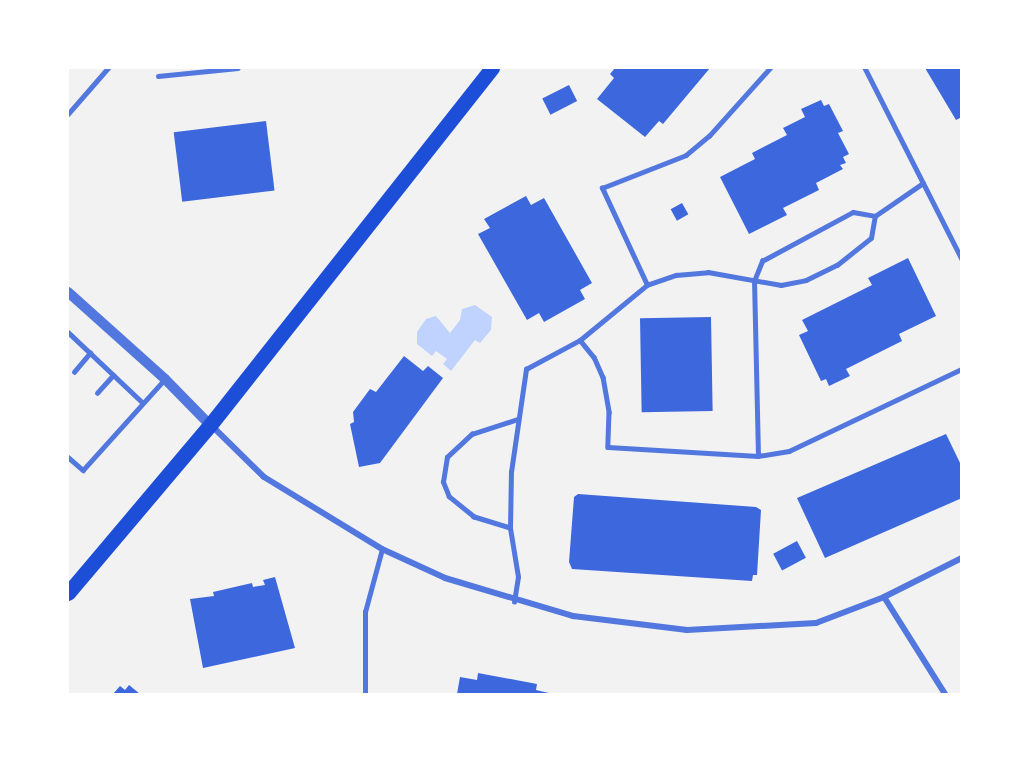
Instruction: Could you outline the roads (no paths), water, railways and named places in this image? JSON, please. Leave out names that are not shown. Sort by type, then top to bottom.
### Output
[{"type":"main road","points":[[69,588],[210,425],[492,68]]},
{"type":"street","points":[[68,292],[165,379],[264,477],[382,549],[445,578],[514,602],[631,626],[739,630],[816,623],[884,597],[962,558]]},
{"type":"street","points":[[884,597],[945,694]]},
{"type":"lane","points":[[68,114],[108,68]]},
{"type":"lane","points":[[158,76],[238,68]]},
{"type":"lane","points":[[647,285],[602,188],[686,155],[709,136],[770,68]]},
{"type":"lane","points":[[865,68],[962,259]]},
{"type":"lane","points":[[514,602],[518,577],[510,528],[511,472],[526,369],[580,340],[647,285],[676,275],[708,272],[781,285],[806,280],[837,265],[871,238],[875,216],[923,183]]},
{"type":"lane","points":[[758,456],[754,281],[762,261],[801,237],[854,212],[875,216]]},
{"type":"lane","points":[[68,334],[143,403]]},
{"type":"lane","points":[[580,340],[594,357],[603,377],[609,412],[608,447],[758,456],[789,452],[962,369]]},
{"type":"lane","points":[[74,372],[90,353]]},
{"type":"lane","points":[[97,393],[113,375]]},
{"type":"lane","points":[[68,457],[84,470],[165,379]]},
{"type":"lane","points":[[510,528],[474,517],[449,497],[443,482],[447,457],[472,434],[518,419]]},
{"type":"lane","points":[[365,694],[365,612],[382,549]]},
{"type":"water","points":[[475,305],[492,317],[491,330],[480,343],[475,340],[451,371],[443,364],[447,359],[436,351],[432,356],[417,344],[417,332],[426,319],[436,316],[450,333],[460,320],[462,309]]}]
